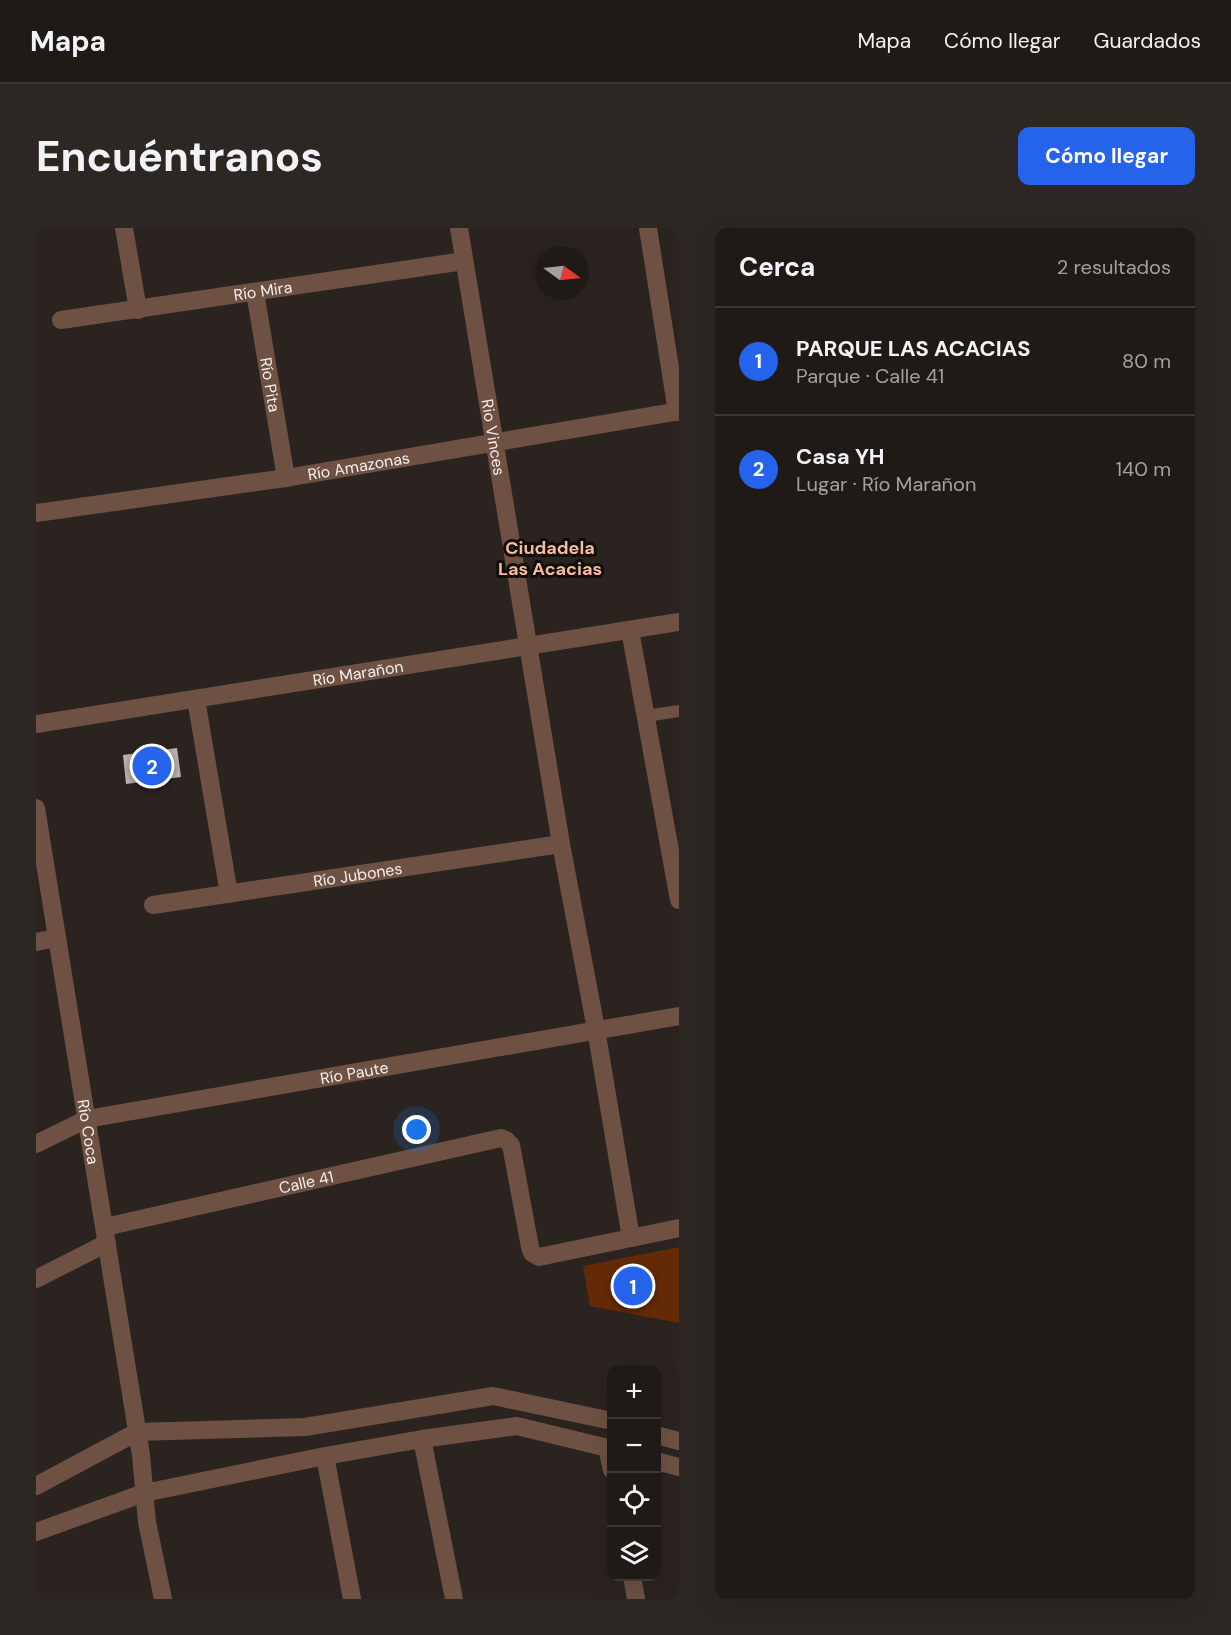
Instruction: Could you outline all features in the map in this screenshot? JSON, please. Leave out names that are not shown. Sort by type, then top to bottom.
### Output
[{"type":"street","points":[[124,228],[138,310]]},
{"type":"street","name":"Rio Vinces","points":[[459,228],[561,844],[596,1029],[631,1238]]},
{"type":"street","points":[[648,228],[678,411]]},
{"type":"street","name":"Río Mira","points":[[61,320],[464,261]]},
{"type":"street","name":"Río Pita","points":[[255,292],[286,478]]},
{"type":"street","name":"Río Amazonas","points":[[36,513],[286,478],[678,411]]},
{"type":"street","name":"Río Marañon","points":[[36,724],[679,622]]},
{"type":"street","points":[[630,630],[679,900]]},
{"type":"street","points":[[196,699],[229,894]]},
{"type":"street","name":"Río Coca","points":[[36,808],[141,1455],[147,1522],[163,1599]]},
{"type":"street","name":"Río Jubones","points":[[153,905],[561,844]]},
{"type":"street","points":[[36,942],[57,938]]},
{"type":"street","name":"Río Paute","points":[[36,1144],[87,1119],[679,1016]]},
{"type":"street","name":"Calle 41","points":[[36,1279],[106,1235],[501,1138],[507,1140],[511,1145],[532,1253],[539,1257],[631,1238]]},
{"type":"street","points":[[631,1238],[679,1228]]},
{"type":"street","points":[[36,1486],[137,1432],[306,1427],[493,1396],[607,1420]]},
{"type":"street","points":[[36,1532],[144,1493],[325,1456],[422,1439],[517,1426],[607,1448]]},
{"type":"street","points":[[661,1436],[679,1441]]},
{"type":"street","points":[[422,1439],[454,1599]]},
{"type":"street","points":[[325,1456],[352,1599]]},
{"type":"street","points":[[661,1462],[679,1467]]},
{"type":"street","points":[[633,1581],[636,1599]]},
{"type":"lane","points":[[646,716],[679,711]]},
{"type":"shaded area","points":[[679,1247],[679,1323],[590,1306],[583,1266]]},
{"type":"building","points":[[177,748],[181,777],[126,784],[123,755]]},
{"type":"place","name":"Casa YH","points":[[152,766]]},
{"type":"place","name":"PARQUE LAS ACACIAS","points":[[633,1286]]},
{"type":"district","name":"Ciudadela Las Acacias","points":[[550,558]]}]
